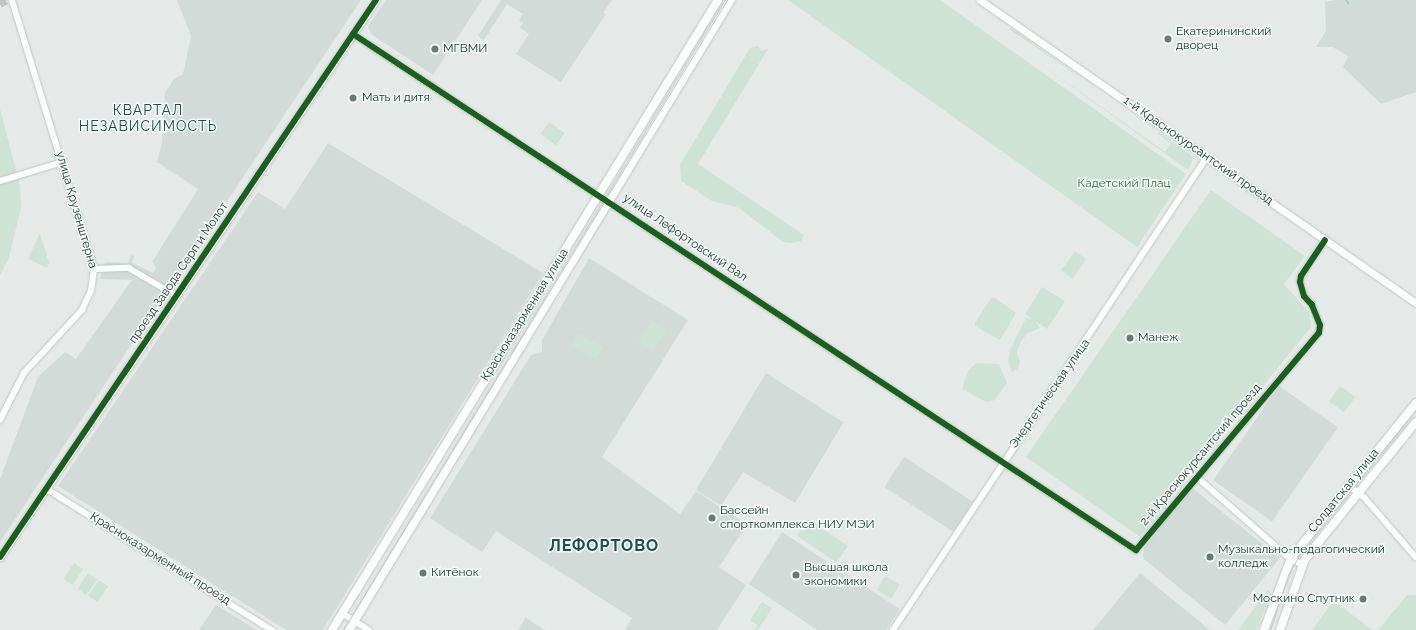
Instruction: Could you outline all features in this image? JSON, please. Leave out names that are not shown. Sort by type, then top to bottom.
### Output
[{"type":"main road","name":"Красноказарменная улица","points":[[332,630],[718,0]]},
{"type":"main road","name":"Красноказарменная улица","points":[[349,630],[609,200],[732,0]]},
{"type":"main road","name":"Солдатская улица","points":[[1264,630],[1291,558],[1348,485],[1416,403]]},
{"type":"main road","name":"Солдатская улица","points":[[1280,630],[1302,565],[1357,492],[1416,422]]},
{"type":"street","name":"улица Крузенштерна","points":[[0,420],[24,373],[85,304],[92,287],[94,268],[12,0]]},
{"type":"street","name":"проезд Завода Серп и Молот","points":[[0,557],[376,0]]},
{"type":"street","name":"1-й Краснокурсантский проезд","points":[[980,0],[1416,303]]},
{"type":"street","name":"улица Лефортовский Вал","points":[[353,34],[609,200],[738,288],[1004,460]]},
{"type":"street","name":"Энергетическая улица","points":[[893,630],[1004,460],[1104,317],[1207,157]]},
{"type":"street","points":[[0,181],[62,162]]},
{"type":"street","name":"2-й Краснокурсантский проезд","points":[[1004,460],[1136,550],[1319,333],[1320,326],[1312,305],[1304,296],[1300,282],[1301,276],[1325,240]]},
{"type":"street","points":[[94,268],[129,268],[176,296]]},
{"type":"street","points":[[1197,477],[1291,558],[1302,565]]},
{"type":"street","points":[[1348,485],[1357,492],[1416,557]]},
{"type":"street","name":"Красноказарменный проезд","points":[[47,489],[272,630]]},
{"type":"street","points":[[342,613],[369,630]]},
{"type":"shaded area","points":[[177,0],[361,0],[0,542],[0,479],[38,377],[65,352],[76,359],[132,280],[100,279],[105,262],[128,263],[131,255],[134,256],[132,263],[153,273],[156,267],[152,262],[198,189],[157,162],[162,143],[165,93],[174,79],[183,74],[191,36]]},
{"type":"shaded area","points":[[386,0],[482,0],[433,75],[371,34],[368,26]]},
{"type":"shaded area","points":[[501,0],[612,0],[603,13],[606,14],[561,82],[516,54],[529,34],[520,28],[523,23],[519,21],[523,14],[507,4],[484,40],[478,36]]},
{"type":"shaded area","points":[[1335,0],[1416,0],[1416,92],[1381,104],[1343,67],[1348,57],[1333,47],[1316,47],[1326,31],[1325,2]]},
{"type":"shaded area","points":[[328,143],[543,273],[323,630],[286,630],[58,486],[258,192],[285,209]]},
{"type":"shaded area","points":[[589,258],[688,320],[602,457],[680,514],[696,491],[747,525],[719,567],[746,585],[717,630],[625,630],[632,618],[496,531],[482,552],[430,518],[531,355],[542,352],[542,340]]},
{"type":"shaded area","points":[[766,373],[843,422],[842,425],[795,503],[743,472],[721,506],[696,490]]},
{"type":"shaded area","points":[[1279,386],[1338,427],[1272,521],[1213,480]]},
{"type":"shaded area","points":[[904,457],[973,502],[953,532],[884,487]]},
{"type":"shaded area","name":"Музыкально-педагогический колледж","points":[[1191,487],[1280,558],[1225,625],[1144,559],[1143,555],[1144,548]]},
{"type":"shaded area","points":[[782,532],[900,609],[886,630],[817,630],[749,584]]},
{"type":"shaded area","points":[[1140,573],[1210,630],[1093,630]]},
{"type":"shaded area","points":[[216,605],[231,614],[257,630],[199,630]]},
{"type":"shaded area","points":[[526,617],[529,620],[545,630],[518,630]]},
{"type":"green space","name":"Кадетский Плац","points":[[788,0],[940,0],[1186,174],[1137,247]]},
{"type":"green space","points":[[1011,28],[1086,81],[1010,30]]},
{"type":"green space","points":[[1010,42],[1165,152],[1171,144],[1158,134],[1159,132],[1191,155],[1193,159],[1188,170]]},
{"type":"green space","points":[[758,46],[761,51],[768,49],[698,164],[804,235],[801,241],[791,243],[783,242],[739,208],[712,201],[681,181],[680,165],[750,48]]},
{"type":"green space","points":[[0,109],[20,185],[21,208],[9,258],[0,275]]},
{"type":"green space","points":[[549,122],[565,133],[556,145],[540,134]]},
{"type":"green space","points":[[1211,190],[1305,256],[1284,284],[1310,313],[1311,327],[1140,537],[1026,457]]},
{"type":"green space","points":[[40,233],[49,263],[47,268],[28,259]]},
{"type":"green space","points":[[1075,251],[1086,259],[1072,279],[1061,270]]},
{"type":"green space","points":[[1042,287],[1065,301],[1047,329],[1035,321],[1040,328],[1028,333],[1021,341],[1017,352],[1020,362],[1018,368],[1012,372],[1008,362],[1010,350],[1026,318],[1032,319],[1025,314]]},
{"type":"green space","points":[[991,298],[995,298],[1016,313],[1000,340],[975,326],[975,323]]},
{"type":"green space","points":[[652,321],[666,330],[653,351],[638,342]]},
{"type":"green space","points":[[578,333],[602,347],[595,359],[571,345]]},
{"type":"green space","points":[[976,363],[999,364],[1007,383],[995,400],[986,402],[962,389],[968,371]]},
{"type":"green space","points":[[1340,386],[1355,397],[1344,413],[1329,401]]},
{"type":"green space","points":[[808,519],[848,546],[837,562],[797,536]]},
{"type":"green space","points":[[74,563],[83,569],[72,585],[63,579]]},
{"type":"green space","points":[[88,573],[97,579],[86,595],[77,589]]},
{"type":"green space","points":[[885,576],[900,585],[891,598],[877,590]]},
{"type":"green space","points":[[99,580],[108,586],[97,602],[88,596]]},
{"type":"green space","points":[[1268,590],[1271,593],[1257,630],[1238,630]]},
{"type":"green space","points":[[1407,595],[1416,595],[1416,630],[1378,630]]},
{"type":"green space","points":[[762,602],[772,608],[758,630],[754,630],[757,625],[750,620]]},
{"type":"green space","points":[[1331,604],[1338,604],[1372,630],[1312,630]]},
{"type":"tunnel","points":[[0,4],[7,0]]},
{"type":"tram line","points":[[343,630],[727,0]]},
{"type":"tram line","points":[[1270,630],[1288,575],[1300,553],[1416,410]]},
{"type":"cycle path","points":[[0,557],[376,0]]},
{"type":"cycle path","points":[[353,34],[1136,550],[1319,333],[1320,325],[1312,305],[1304,296],[1300,282],[1301,276],[1325,240]]},
{"type":"place","name":"Екатерининский дворец","points":[[1168,39]]},
{"type":"place","name":"МГВМИ","points":[[435,49]]},
{"type":"place","name":"Мать и дитя","points":[[353,98]]},
{"type":"place","name":"Манеж","points":[[1130,338]]},
{"type":"place","name":"Бассейн спорткомплекса НИУ МЭИ","points":[[712,518]]},
{"type":"place","name":"Музыкально-педагогический колледж","points":[[1210,557]]},
{"type":"place","name":"Китёнок","points":[[423,573]]},
{"type":"place","name":"Высшая школа экономики","points":[[796,575]]},
{"type":"place","name":"Москино Спутник","points":[[1363,599]]},
{"type":"district","name":"КВАРТАЛ НЕЗАВИСИМОСТЬ","points":[[148,118]]},
{"type":"district","name":"ЛЕФОРТОВО","points":[[604,546]]}]
